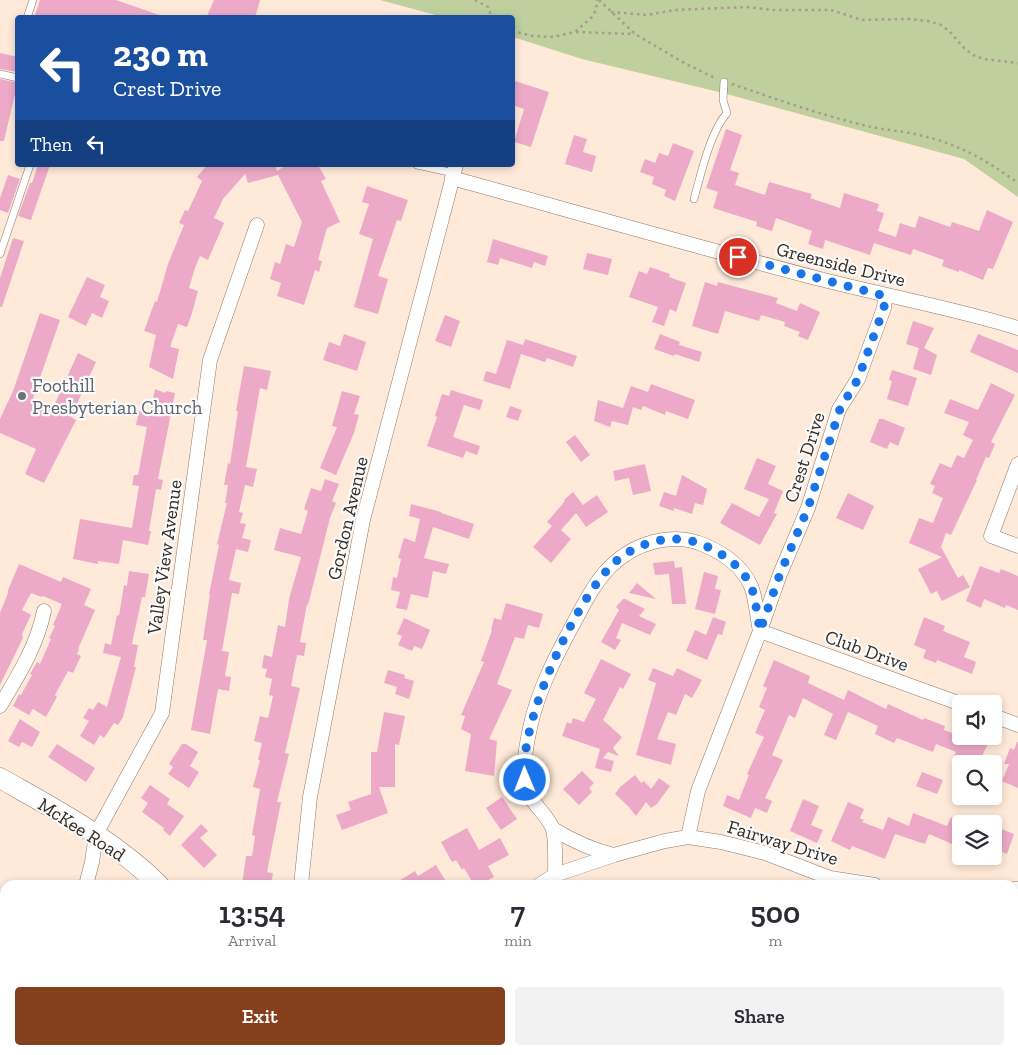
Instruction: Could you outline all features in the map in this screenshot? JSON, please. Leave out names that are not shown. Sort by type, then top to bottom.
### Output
[{"type":"street","name":"Greenside Drive","points":[[454,172],[701,248],[885,296],[975,315],[1018,328]]},
{"type":"street","name":"Gordon Avenue","points":[[302,880],[310,797],[363,520],[454,172]]},
{"type":"street","name":"Valley View Avenue","points":[[87,880],[96,834],[162,713],[210,360],[257,225]]},
{"type":"street","name":"Crest Drive","points":[[688,837],[698,790],[760,631],[780,574],[808,508],[840,409],[858,379],[884,308],[885,296]]},
{"type":"street","points":[[1018,464],[990,536],[1018,546]]},
{"type":"street","points":[[614,855],[596,851],[573,841],[553,829],[532,798],[525,780],[524,758],[530,727],[539,697],[563,642],[589,596],[610,567],[627,553],[643,545],[660,540],[680,539],[700,543],[720,552],[736,566],[751,587],[760,631]]},
{"type":"street","points":[[0,706],[25,664],[34,644],[44,611]]},
{"type":"street","name":"Club Drive","points":[[760,631],[952,701]]},
{"type":"street","points":[[1002,719],[1018,725]]},
{"type":"street","name":"McKee Road","points":[[0,778],[96,834],[155,880]]},
{"type":"street","points":[[553,829],[555,875]]},
{"type":"street","name":"Fairway Drive","points":[[548,880],[555,875],[614,855],[665,841],[688,837],[721,842],[765,853],[830,878],[843,880]]},
{"type":"lane","points":[[28,15],[33,0]]},
{"type":"lane","points":[[0,74],[15,77]]},
{"type":"lane","points":[[694,199],[706,157],[719,125],[727,113],[723,100],[724,82]]},
{"type":"lane","points":[[0,254],[29,167]]},
{"type":"lane","points":[[428,167],[454,172]]},
{"type":"path","points":[[476,0],[488,7],[491,15]]},
{"type":"path","points":[[598,0],[635,34],[686,64],[724,82],[787,103],[867,126],[920,135],[972,152],[1018,183]]},
{"type":"path","points":[[575,32],[592,17],[598,0]]},
{"type":"path","points":[[610,12],[647,15],[674,10],[747,7],[772,10],[831,10],[862,20],[918,20],[942,26],[972,55],[984,59],[1018,63]]},
{"type":"path","points":[[515,32],[533,36],[553,37],[575,32],[635,34]]},
{"type":"green space","points":[[380,0],[1018,0],[1018,197],[964,159],[723,93],[582,59],[515,38],[515,15],[436,15]]},
{"type":"building","points":[[40,0],[116,0],[159,15],[35,15]]},
{"type":"building","points":[[214,0],[260,0],[256,15],[207,15]]},
{"type":"building","points":[[0,53],[15,56],[15,72],[0,69]]},
{"type":"building","points":[[0,79],[15,82],[15,94],[4,141],[0,141]]},
{"type":"building","points":[[515,81],[549,92],[531,147],[515,142],[524,109],[515,106]]},
{"type":"building","points":[[726,129],[742,135],[730,170],[739,173],[735,185],[765,195],[769,182],[812,194],[810,198],[840,208],[844,193],[879,204],[877,211],[884,213],[878,231],[896,237],[900,223],[915,228],[919,216],[950,227],[952,222],[979,231],[987,210],[1013,222],[993,269],[988,268],[983,280],[959,270],[959,272],[942,266],[944,260],[913,249],[911,255],[874,243],[870,255],[825,240],[823,249],[808,244],[812,231],[776,218],[772,231],[756,226],[757,222],[713,208],[718,192],[706,188]]},
{"type":"building","points":[[574,135],[587,139],[583,152],[596,156],[592,172],[565,164]]},
{"type":"building","points":[[673,143],[694,151],[675,201],[664,196],[666,190],[652,184],[654,177],[640,172],[645,159],[655,163],[659,153],[668,156]]},
{"type":"building","points":[[37,167],[49,167],[31,220],[18,216],[30,183],[32,183]]},
{"type":"building","points":[[205,167],[276,167],[277,171],[284,167],[319,167],[326,179],[321,181],[340,222],[327,228],[318,260],[322,261],[319,272],[315,270],[304,305],[277,296],[281,283],[270,279],[275,262],[280,264],[286,244],[294,247],[302,222],[278,175],[248,183],[245,174],[223,199],[214,218],[224,223],[208,260],[200,256],[195,268],[189,288],[198,291],[192,313],[187,327],[178,324],[170,347],[179,349],[173,379],[149,367],[156,335],[144,331],[155,301],[157,302],[168,264],[184,225],[179,223],[185,210],[188,211],[202,181],[197,177]]},
{"type":"building","points":[[8,175],[20,179],[8,213],[0,210],[0,198]]},
{"type":"building","points":[[367,186],[408,200],[401,221],[397,220],[378,276],[388,279],[378,314],[354,307],[373,239],[359,234],[369,204],[362,202]]},
{"type":"building","points":[[13,238],[24,241],[2,307],[0,307],[0,278]]},
{"type":"building","points":[[493,239],[548,256],[545,266],[534,262],[532,268],[500,258],[498,265],[487,262]]},
{"type":"building","points":[[587,253],[612,259],[608,275],[583,269]]},
{"type":"building","points":[[650,267],[670,274],[669,277],[686,283],[676,312],[670,309],[664,326],[652,322],[658,307],[629,297],[639,271],[647,274]]},
{"type":"building","points":[[87,277],[105,285],[100,297],[109,301],[102,318],[92,313],[86,326],[68,317]]},
{"type":"building","points":[[705,282],[717,286],[718,282],[778,298],[776,303],[797,311],[800,303],[820,312],[808,340],[798,336],[800,332],[784,326],[785,322],[761,315],[759,321],[725,311],[718,334],[692,326]]},
{"type":"building","name":"Foothill Presbyterian Church","points":[[40,313],[60,320],[33,398],[53,408],[78,353],[96,362],[71,417],[76,420],[44,483],[25,474],[36,449],[0,433],[0,419],[13,391]]},
{"type":"building","points":[[445,315],[460,321],[451,347],[435,341]]},
{"type":"building","points":[[913,321],[934,328],[924,348],[937,355],[931,375],[913,369],[919,348],[906,344]]},
{"type":"building","points":[[344,334],[366,342],[357,371],[323,360],[329,342],[340,346]]},
{"type":"building","points":[[660,334],[680,342],[679,345],[702,352],[699,362],[654,349]]},
{"type":"building","points":[[978,334],[1018,350],[1018,373],[970,352]]},
{"type":"building","points":[[525,339],[577,356],[573,367],[547,358],[545,362],[521,354],[510,389],[483,381],[486,371],[496,374],[507,340],[523,345]]},
{"type":"building","points":[[244,366],[271,371],[267,390],[260,388],[246,467],[257,469],[253,487],[245,485],[239,512],[243,513],[240,523],[246,524],[242,538],[251,540],[248,552],[236,549],[229,580],[241,583],[239,594],[232,593],[222,651],[229,652],[225,676],[231,677],[229,691],[218,689],[210,734],[191,730],[207,640],[203,640],[209,594],[219,545],[217,544],[227,503],[225,503],[228,485],[224,485],[228,463],[230,464],[238,411],[236,411]]},
{"type":"building","points":[[892,370],[917,378],[908,406],[887,399],[892,381],[889,380]]},
{"type":"building","points":[[991,383],[1015,395],[991,442],[995,444],[989,458],[986,457],[951,535],[946,533],[941,547],[958,578],[963,575],[970,587],[942,601],[937,591],[931,594],[918,569],[942,557],[909,543],[919,518],[933,523],[943,498],[932,493],[935,486],[930,484],[940,463],[951,468],[957,455],[964,458],[973,440],[963,435],[969,422],[944,413],[950,399],[978,410]]},
{"type":"building","points":[[651,384],[695,400],[688,419],[666,411],[665,415],[643,406],[641,410],[633,407],[628,425],[612,421],[610,427],[594,421],[598,400],[623,408],[631,386],[648,392]]},
{"type":"building","points":[[155,389],[165,393],[166,391],[175,393],[158,479],[163,480],[161,490],[156,489],[148,545],[123,540],[119,564],[98,561],[98,564],[73,559],[80,519],[132,528],[139,486],[132,485],[134,475],[138,475],[147,427],[136,425],[139,411],[150,413]]},
{"type":"building","points":[[451,390],[483,400],[480,410],[464,405],[453,437],[480,446],[477,455],[466,451],[463,458],[427,446],[437,417],[435,416],[442,394],[449,396]]},
{"type":"building","points":[[342,391],[360,396],[354,414],[359,415],[354,433],[336,475],[320,468],[337,427],[332,426]]},
{"type":"building","points":[[510,406],[522,410],[518,421],[506,417]]},
{"type":"building","points":[[879,419],[905,428],[898,446],[890,442],[887,449],[870,442]]},
{"type":"building","points":[[575,435],[590,455],[581,462],[566,442]]},
{"type":"building","points":[[757,458],[776,466],[768,484],[783,491],[774,513],[777,514],[760,545],[720,523],[732,503],[759,517],[769,499],[744,489]]},
{"type":"building","points":[[645,464],[651,491],[633,495],[629,478],[615,481],[613,471]]},
{"type":"building","points":[[682,475],[707,489],[703,505],[695,503],[692,514],[674,508],[674,511],[659,506],[664,492],[676,496]]},
{"type":"building","points":[[325,479],[339,484],[332,501],[336,503],[330,518],[307,604],[300,642],[306,643],[304,656],[297,655],[291,686],[300,688],[285,753],[289,754],[277,802],[281,802],[267,872],[273,873],[272,880],[243,880],[246,856],[252,856],[255,836],[252,835],[260,789],[253,787],[262,743],[254,741],[260,716],[268,718],[273,696],[269,695],[272,679],[265,677],[267,669],[262,668],[264,655],[272,657],[278,625],[285,627],[289,599],[301,557],[274,550],[280,528],[301,534],[308,511],[304,509],[311,488],[321,491]]},
{"type":"building","points":[[573,492],[583,505],[597,495],[608,512],[586,527],[576,513],[561,530],[571,539],[551,563],[533,547],[552,526],[547,522],[564,500]]},
{"type":"building","points":[[848,493],[874,506],[863,530],[836,518]]},
{"type":"building","points":[[411,504],[474,524],[469,539],[433,527],[424,558],[449,564],[446,574],[433,571],[428,598],[411,594],[407,610],[396,608],[400,592],[391,590],[393,577],[397,578],[401,559],[398,558],[404,538],[415,542],[420,519],[409,516]]},
{"type":"building","points":[[674,561],[675,568],[682,567],[686,604],[672,604],[669,574],[655,575],[653,563]]},
{"type":"building","points":[[19,564],[61,582],[63,577],[91,589],[84,605],[95,610],[78,649],[77,654],[81,656],[73,673],[68,671],[46,717],[33,709],[29,715],[13,706],[32,675],[30,674],[37,662],[40,664],[51,639],[49,638],[55,626],[53,625],[62,604],[31,593],[22,610],[31,615],[22,634],[23,638],[0,685],[0,613]]},
{"type":"building","points":[[980,566],[999,573],[1001,569],[1018,576],[1018,610],[1006,605],[1005,608],[984,599],[981,608],[966,601]]},
{"type":"building","points":[[129,571],[149,574],[145,597],[142,597],[132,644],[138,645],[134,667],[136,667],[123,717],[118,725],[114,723],[104,738],[100,735],[94,745],[80,736],[89,721],[83,718],[89,708],[93,710],[98,702],[107,707],[121,657],[103,653],[105,643],[111,645],[117,615],[119,616],[124,585],[127,586]]},
{"type":"building","points":[[704,572],[718,576],[715,589],[721,590],[715,614],[695,609]]},
{"type":"building","points":[[637,583],[656,599],[629,593]]},
{"type":"building","points":[[623,599],[645,609],[639,616],[656,624],[650,635],[622,623],[616,638],[621,640],[615,650],[601,642],[619,610],[616,607]]},
{"type":"building","points":[[506,603],[543,614],[539,628],[528,625],[524,639],[515,637],[497,684],[512,690],[489,739],[497,741],[494,776],[465,771],[471,734],[461,729],[465,716],[461,715],[484,662],[481,661],[492,630],[494,618],[501,620]]},
{"type":"building","points":[[713,617],[726,622],[722,635],[718,634],[707,660],[686,651],[695,630],[706,635]]},
{"type":"building","points":[[924,617],[945,626],[943,631],[970,642],[964,657],[976,662],[972,674],[937,660],[936,663],[923,658],[926,650],[914,645]]},
{"type":"building","points":[[404,618],[430,630],[422,649],[414,646],[412,651],[398,645],[402,636],[397,634]]},
{"type":"building","points":[[601,659],[631,674],[623,689],[620,687],[603,720],[622,737],[613,748],[619,756],[608,752],[603,758],[614,761],[611,772],[595,768],[600,749],[562,736],[567,722],[571,724],[573,718],[584,722],[596,699],[584,693]]},
{"type":"building","points":[[774,660],[810,676],[808,683],[844,700],[848,690],[886,709],[888,704],[923,720],[924,718],[945,726],[944,730],[952,733],[952,745],[988,745],[982,755],[954,755],[956,752],[936,744],[933,752],[897,738],[894,743],[875,734],[878,726],[848,712],[836,740],[824,735],[833,714],[803,698],[795,718],[789,715],[772,755],[783,760],[765,798],[772,801],[767,813],[755,808],[751,818],[723,806],[727,795],[739,800],[749,775],[747,774],[764,737],[755,733],[765,710],[759,707],[767,688],[763,686]]},
{"type":"building","points":[[653,668],[673,676],[677,668],[702,680],[692,698],[685,694],[676,715],[668,712],[657,739],[676,744],[671,765],[636,755],[656,683],[648,680]]},
{"type":"building","points":[[388,670],[405,675],[404,678],[414,681],[409,699],[395,694],[397,687],[384,683]]},
{"type":"building","points":[[384,712],[405,716],[399,745],[395,744],[395,787],[379,787],[388,813],[342,830],[336,815],[351,810],[348,802],[371,794],[371,752],[377,752]]},
{"type":"building","points":[[20,719],[40,732],[32,747],[22,742],[19,747],[8,741]]},
{"type":"building","points":[[1018,742],[1018,788],[1002,781],[1009,764],[1004,764],[1010,748],[1014,750]]},
{"type":"building","points":[[57,744],[95,768],[86,782],[48,757]]},
{"type":"building","points":[[182,744],[186,744],[198,752],[190,766],[199,772],[189,788],[168,774],[173,767],[169,764]]},
{"type":"building","points":[[582,771],[594,783],[589,788],[592,792],[579,805],[563,789]]},
{"type":"building","points":[[922,772],[943,780],[937,794],[916,786]]},
{"type":"building","points":[[635,775],[641,783],[644,781],[651,789],[659,778],[670,786],[657,804],[651,808],[646,802],[636,816],[615,794],[620,787]]},
{"type":"building","points":[[150,785],[170,799],[167,804],[184,816],[170,836],[163,830],[164,828],[142,812],[148,803],[141,798]]},
{"type":"building","points":[[502,797],[517,819],[501,830],[486,808]]},
{"type":"building","points":[[803,799],[819,806],[811,825],[823,830],[817,843],[790,831]]},
{"type":"building","points":[[848,802],[864,809],[860,818],[864,820],[862,822],[883,830],[888,817],[909,826],[913,813],[947,826],[952,818],[952,844],[929,834],[925,844],[895,834],[885,859],[852,846],[850,850],[831,841]]},
{"type":"building","points":[[201,824],[208,831],[200,838],[217,855],[204,868],[181,845]]},
{"type":"building","points":[[467,828],[479,850],[500,838],[509,855],[488,866],[494,877],[488,880],[471,880],[464,868],[462,870],[456,860],[452,862],[441,842]]},
{"type":"building","points":[[1002,829],[1014,834],[1007,854],[1002,852]]},
{"type":"building","points":[[436,865],[445,880],[400,880],[415,871],[418,876]]},
{"type":"place","name":"Foothill Presbyterian Church","points":[[22,396]]},
{"type":"route","points":[[525,780],[524,758],[530,727],[539,697],[563,642],[589,596],[610,567],[627,553],[643,545],[660,540],[680,539],[700,543],[720,552],[736,566],[751,587],[760,631],[780,574],[808,508],[840,409],[858,379],[884,308],[885,296],[738,257]]}]
